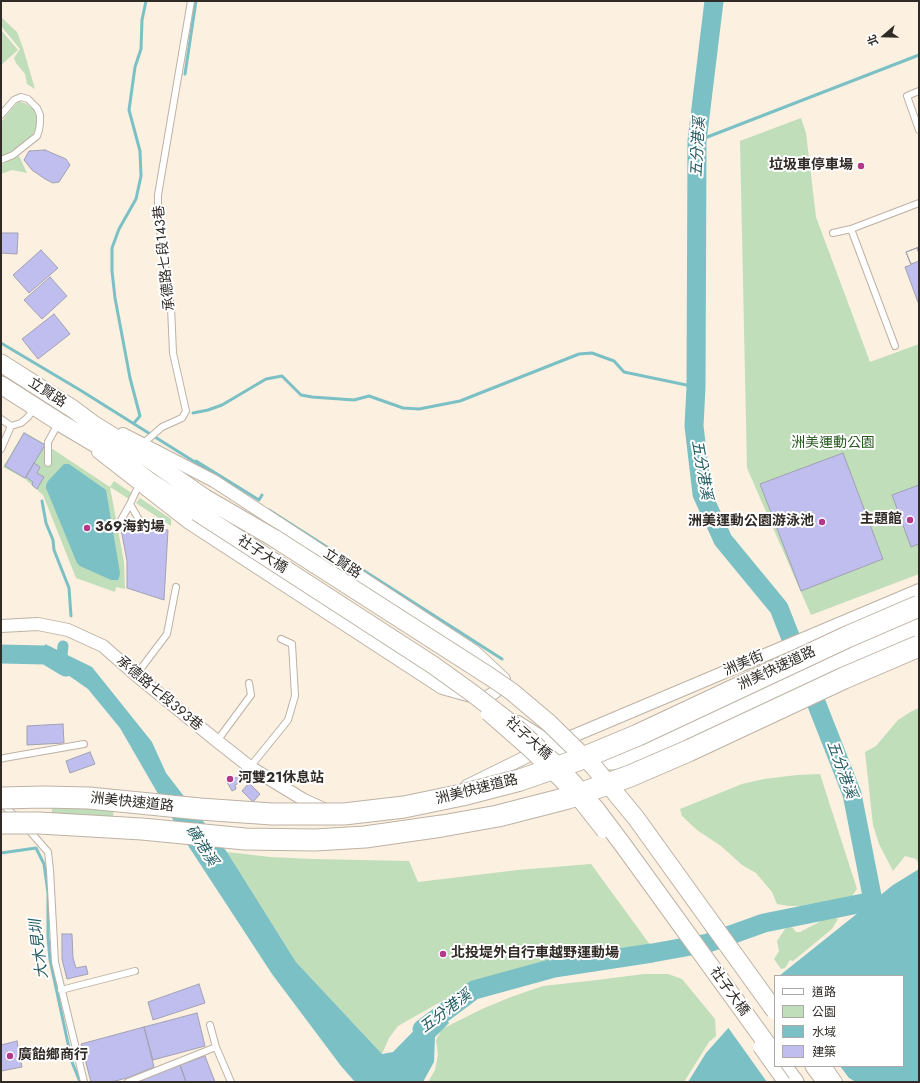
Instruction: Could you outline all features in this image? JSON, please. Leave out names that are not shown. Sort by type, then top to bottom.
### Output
[{"type":"highway","name":"洲美快速道路","points":[[1,798],[89,798],[200,809],[272,814],[344,814],[404,807],[462,795],[520,780],[578,760],[638,735],[847,637],[919,606]]},
{"type":"highway","points":[[560,741],[600,752],[626,752],[660,743],[919,625]]},
{"type":"highway","name":"洲美快速道路","points":[[1,823],[39,823],[142,829],[245,839],[315,840],[365,837],[442,826],[484,818],[568,798],[630,776],[688,751],[844,678],[919,646]]},
{"type":"street","name":"立賢路","points":[[1,363],[143,455],[206,498]]},
{"type":"street","name":"立賢路","points":[[1,385],[82,437],[118,457],[144,483],[189,523],[442,688],[482,700],[560,741]]},
{"type":"street","name":"立賢路","points":[[93,424],[119,432],[214,481],[474,651],[503,678],[526,696],[560,741]]},
{"type":"street","name":"立賢路","points":[[144,483],[196,516]]},
{"type":"street","name":"社子大橋","points":[[206,498],[274,538],[489,676],[511,691],[549,723],[594,767],[636,818],[774,1010]]},
{"type":"street","name":"社子大橋","points":[[196,516],[433,665],[512,724],[561,769],[596,809],[628,851],[774,1054]]},
{"type":"street","points":[[196,516],[429,671],[468,699],[528,750],[581,804],[603,832],[784,1082]]},
{"type":"street","points":[[274,538],[344,574],[494,670],[516,685],[554,717],[600,762],[642,814],[774,996]]},
{"type":"street","name":"洲美街","points":[[560,741],[919,590]]},
{"type":"street","name":"承德路七段393巷","points":[[1,626],[38,624],[68,630],[103,646],[136,675],[250,767],[304,800],[330,804],[360,804],[387,802],[432,794],[470,785],[560,741]]},
{"type":"street","points":[[482,700],[495,692],[503,678]]},
{"type":"street","points":[[784,1067],[795,1082]]},
{"type":"street","points":[[815,1067],[826,1082]]},
{"type":"street","points":[[826,1067],[836,1082]]},
{"type":"lane","name":"承德路七段143巷","points":[[141,444],[162,427],[182,418],[186,411],[173,353],[171,307],[158,215],[158,195],[191,1]]},
{"type":"lane","points":[[919,91],[907,96],[919,130]]},
{"type":"lane","points":[[1,115],[14,100],[21,97],[28,99],[37,108],[40,115],[37,136],[12,155],[1,160]]},
{"type":"lane","points":[[833,234],[919,203]]},
{"type":"lane","points":[[851,228],[895,346]]},
{"type":"lane","points":[[1,449],[11,426],[21,423],[28,417],[35,407]]},
{"type":"lane","points":[[1,419],[11,426]]},
{"type":"lane","points":[[48,463],[48,442],[59,422]]},
{"type":"lane","points":[[120,522],[136,491],[144,483]]},
{"type":"lane","points":[[130,504],[142,525]]},
{"type":"lane","points":[[136,675],[167,634],[176,587]]},
{"type":"lane","points":[[250,767],[288,720],[295,696],[292,644],[281,640]]},
{"type":"lane","points":[[217,741],[251,695],[249,683]]},
{"type":"lane","points":[[1,760],[4,758],[84,744]]},
{"type":"lane","points":[[1,803],[21,821],[48,852],[55,962],[84,1082]]},
{"type":"lane","points":[[61,990],[135,971]]},
{"type":"lane","points":[[210,1025],[216,1046],[231,1082]]},
{"type":"lane","points":[[128,1082],[216,1046]]},
{"type":"green space","points":[[1,17],[17,32],[35,89],[27,84],[25,74],[16,63],[14,58],[20,49],[1,26]]},
{"type":"green space","points":[[1,30],[18,50],[1,65]]},
{"type":"green space","points":[[19,102],[25,103],[34,110],[37,118],[36,129],[27,141],[1,157],[1,122]]},
{"type":"green space","name":"洲美運動公園","points":[[801,118],[806,133],[816,217],[870,362],[919,344],[919,574],[811,615],[747,468],[740,141]]},
{"type":"green space","points":[[19,156],[27,173],[12,170],[1,174],[1,165]]},
{"type":"green space","name":"369海釣場","points":[[24,432],[45,444],[110,487],[124,562],[125,589],[116,587],[115,592],[76,578],[43,495],[25,479],[3,467]]},
{"type":"green space","points":[[114,481],[133,494],[129,499],[110,487]]},
{"type":"green space","points":[[140,498],[171,519],[171,526],[136,503]]},
{"type":"green space","points":[[919,708],[919,865],[916,859],[905,856],[893,871],[879,844],[873,825],[865,752],[876,746],[898,720]]},
{"type":"green space","points":[[820,774],[857,889],[852,896],[804,906],[777,904],[772,892],[756,873],[742,865],[721,846],[697,830],[682,816],[680,809],[742,784],[764,779]]},
{"type":"green space","points":[[53,789],[115,793],[112,831],[51,826]]},
{"type":"green space","name":"北投堤外自行車越野運動場","points":[[227,852],[270,857],[409,861],[418,882],[518,870],[591,864],[651,946],[536,963],[458,992],[398,1026],[389,1038],[382,1054],[296,962]]},
{"type":"green space","points":[[827,918],[838,919],[832,929],[793,961],[790,960],[785,968],[781,969],[774,959],[779,951],[777,941],[787,926],[793,928],[796,932],[800,932]]},
{"type":"green space","points":[[644,974],[668,974],[682,979],[715,1019],[716,1036],[709,1042],[684,1082],[428,1082],[435,1070],[438,1055],[436,1040],[442,1029],[482,1009],[543,986]]},
{"type":"water","points":[[64,464],[69,464],[106,490],[120,573],[118,580],[111,580],[80,566],[77,563],[46,488],[48,481]]},
{"type":"water","points":[[45,644],[92,667],[152,742],[166,773],[227,852],[296,962],[382,1054],[393,1052],[438,1006],[449,1023],[435,1037],[434,1062],[423,1082],[355,1082],[341,1066],[272,974],[187,844],[120,728],[88,689],[45,659]]},
{"type":"water","points":[[919,869],[919,1082],[688,1082],[706,1053],[763,989],[774,1067],[904,1067],[904,975],[780,975],[893,885]]},
{"type":"pier","points":[[774,978],[774,1067],[841,1067],[849,1078],[856,1082],[767,1082],[727,1026],[761,988]]},
{"type":"building","points":[[45,150],[66,159],[70,165],[59,182],[53,183],[45,179],[32,170],[24,160],[29,151]]},
{"type":"building","points":[[1,233],[18,233],[17,254],[1,253]]},
{"type":"building","points":[[919,247],[919,305],[905,267],[911,265],[906,252]]},
{"type":"building","points":[[917,248],[919,261],[911,264],[906,252]]},
{"type":"building","points":[[41,250],[58,268],[29,293],[13,275]]},
{"type":"building","points":[[50,277],[67,296],[42,319],[24,300]]},
{"type":"building","points":[[54,314],[70,334],[38,359],[22,339]]},
{"type":"building","points":[[24,433],[45,445],[25,478],[5,466]]},
{"type":"building","name":"洲美運動公園游泳池","points":[[843,453],[883,559],[801,591],[760,484]]},
{"type":"building","points":[[34,463],[40,467],[37,473],[44,477],[37,489],[32,485],[33,482],[26,477]]},
{"type":"building","name":"主題館","points":[[919,485],[919,544],[911,547],[892,495]]},
{"type":"building","points":[[120,524],[168,530],[164,600],[127,588],[127,561]]},
{"type":"building","points":[[63,724],[64,743],[27,745],[27,726]]},
{"type":"building","points":[[90,752],[95,764],[70,773],[66,761]]},
{"type":"building","points":[[245,773],[248,778],[235,785],[236,789],[232,791],[227,782]]},
{"type":"building","points":[[249,783],[260,794],[253,802],[242,791]]},
{"type":"building","points":[[62,934],[72,934],[73,958],[76,968],[86,966],[88,974],[67,979],[62,959]]},
{"type":"building","points":[[199,984],[205,1003],[153,1020],[148,1002]]},
{"type":"building","points":[[197,1013],[205,1046],[153,1060],[144,1027]]},
{"type":"building","points":[[144,1027],[154,1067],[130,1077],[112,1082],[91,1082],[81,1044]]},
{"type":"building","name":"廣飴鄉商行","points":[[17,1041],[22,1067],[1,1071],[1,1045]]},
{"type":"building","points":[[205,1056],[215,1082],[186,1082],[180,1065]]},
{"type":"building","points":[[180,1065],[186,1082],[139,1082],[139,1081]]},
{"type":"waterway","points":[[134,423],[140,416],[130,378],[115,298],[112,271],[112,248],[119,229],[136,199],[141,176],[140,151],[129,110],[135,67],[141,49],[142,20],[146,1]]},
{"type":"waterway","points":[[185,74],[196,1]]},
{"type":"waterway","name":"五分港溪","points":[[714,1],[697,141],[696,387],[694,426],[702,494],[723,540],[779,608],[852,794],[873,901],[885,923]]},
{"type":"waterway","points":[[697,141],[919,55]]},
{"type":"waterway","points":[[1,343],[80,390],[214,474]]},
{"type":"waterway","points":[[193,413],[222,405],[266,379],[282,376],[301,395],[354,400],[369,396],[403,408],[419,409],[460,401],[579,354],[592,353],[614,361],[624,372],[696,387]]},
{"type":"waterway","points":[[196,461],[259,500],[262,495]]},
{"type":"waterway","points":[[42,501],[46,523],[53,540],[54,550],[69,588],[71,616]]},
{"type":"waterway","points":[[269,510],[502,659]]},
{"type":"waterway","points":[[61,663],[63,646]]},
{"type":"waterway","name":"磺港溪","points":[[1,654],[46,655],[66,667]]},
{"type":"waterway","name":"大木見圳","points":[[1,853],[36,848],[44,864],[48,893],[48,937],[50,960],[72,1062],[80,1082]]},
{"type":"waterway","name":"五分港溪","points":[[422,1029],[474,990],[554,968],[708,943],[764,923],[873,901]]},
{"type":"place","name":"垃圾車停車場","points":[[861,166]]},
{"type":"place","name":"主題館","points":[[910,520]]},
{"type":"place","name":"洲美運動公園游泳池","points":[[822,522]]},
{"type":"place","name":"369海釣場","points":[[87,528]]},
{"type":"place","name":"河雙21休息站","points":[[230,779]]},
{"type":"place","name":"北投堤外自行車越野運動場","points":[[443,954]]},
{"type":"place","name":"廣飴鄉商行","points":[[10,1056]]}]
